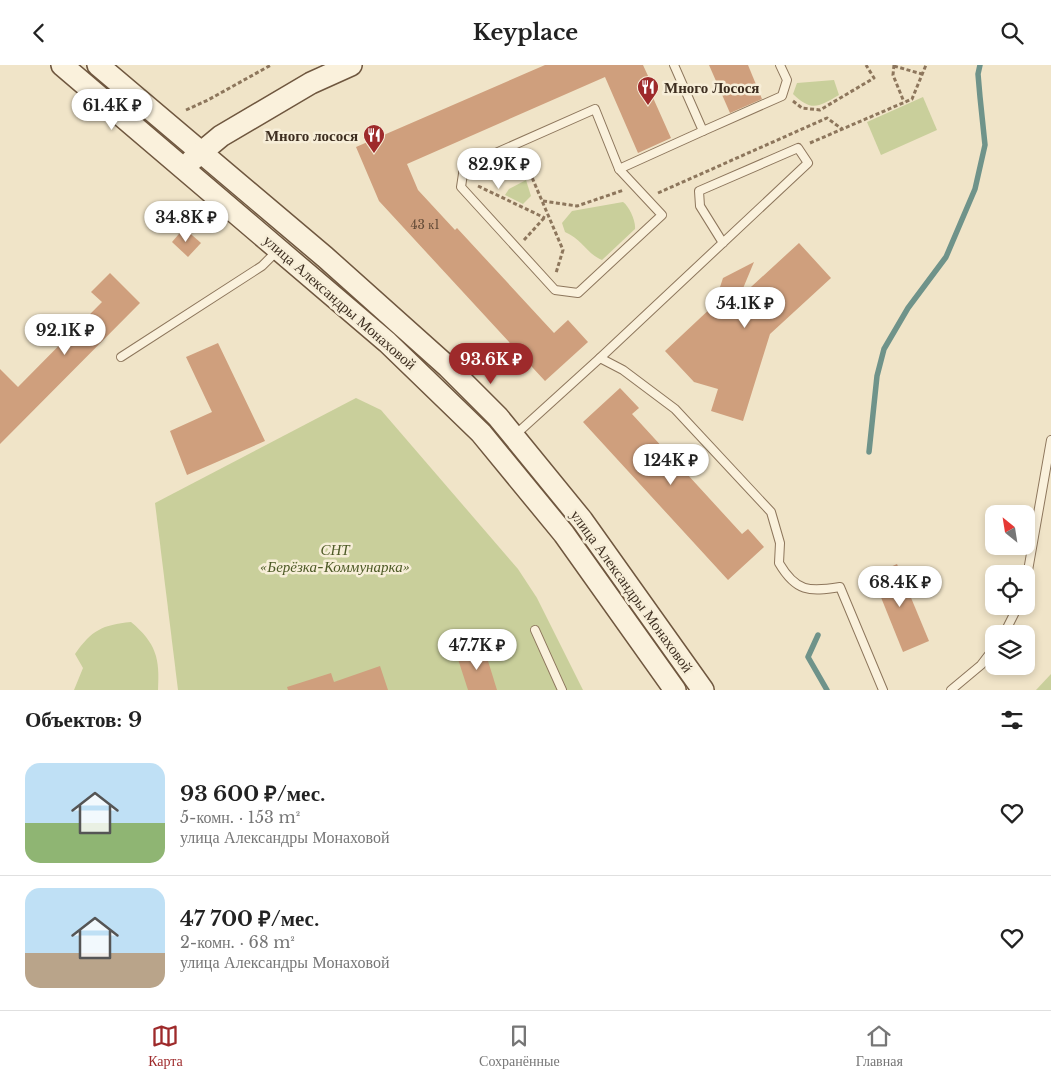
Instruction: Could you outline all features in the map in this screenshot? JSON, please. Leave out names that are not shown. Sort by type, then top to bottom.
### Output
[{"type":"main road","name":"улица Александры Монаховой","points":[[62,65],[279,248],[393,348],[481,433],[564,534],[669,685]]},
{"type":"main road","points":[[184,168],[200,152],[221,136],[311,83],[351,65]]},
{"type":"main road","name":"улица Александры Монаховой","points":[[102,67],[402,325],[448,367],[514,436],[582,521],[703,690]]},
{"type":"lane","points":[[674,65],[703,131]]},
{"type":"lane","points":[[619,169],[782,96],[787,80],[780,65]]},
{"type":"lane","points":[[595,109],[619,169],[646,198],[662,215],[578,293],[555,290],[461,187],[464,167],[595,109]]},
{"type":"lane","points":[[514,436],[600,358],[723,243],[808,163],[798,148],[699,191],[700,206],[723,243]]},
{"type":"lane","points":[[121,357],[262,266],[279,248]]},
{"type":"lane","points":[[600,358],[623,369],[675,409],[771,513],[780,543],[779,563],[795,584],[814,592],[840,587],[882,690]]},
{"type":"lane","points":[[1029,565],[1051,440]]},
{"type":"lane","points":[[535,630],[562,690]]},
{"type":"lane","points":[[950,690],[981,665],[985,659]]},
{"type":"path","points":[[186,110],[271,65]]},
{"type":"path","points":[[783,93],[802,108],[820,110],[874,78],[866,65]]},
{"type":"path","points":[[904,102],[892,75],[894,65],[922,74]]},
{"type":"path","points":[[798,148],[912,99],[926,65]]},
{"type":"path","points":[[646,198],[827,118],[842,129]]},
{"type":"path","points":[[518,143],[542,201],[546,216],[563,250],[552,286]]},
{"type":"path","points":[[462,179],[546,216]]},
{"type":"path","points":[[542,201],[577,206],[636,186]]},
{"type":"path","points":[[517,248],[546,216]]},
{"type":"green space","points":[[834,80],[839,95],[820,105],[815,106],[805,103],[793,94],[797,83]]},
{"type":"green space","points":[[923,97],[937,130],[881,155],[867,122]]},
{"type":"green space","points":[[526,180],[531,196],[523,204],[505,195],[509,189]]},
{"type":"green space","points":[[623,202],[632,214],[635,229],[602,260],[592,254],[576,238],[565,232],[562,223],[572,211]]},
{"type":"green space","name":"СНТ «Берёзка-Коммунарка»","points":[[356,398],[381,410],[518,569],[537,598],[583,690],[178,690],[155,503]]},
{"type":"green space","points":[[131,622],[146,637],[155,652],[158,669],[158,690],[74,690],[83,668],[75,654],[81,646],[98,630],[112,625]]},
{"type":"green space","points":[[1051,674],[1051,690],[1036,690]]},
{"type":"building","points":[[545,65],[643,65],[654,89],[650,91],[671,138],[638,153],[605,77],[407,164],[418,190],[455,230],[457,228],[554,333],[568,320],[588,342],[545,381],[379,201],[356,147]]},
{"type":"building","points":[[709,65],[748,65],[762,99],[730,113]]},
{"type":"building","points":[[184,228],[201,243],[188,257],[172,242]]},
{"type":"building","points":[[799,243],[831,278],[770,334],[743,421],[711,411],[718,389],[694,382],[665,351],[714,305],[723,278],[754,262],[739,298]]},
{"type":"building","points":[[110,273],[140,303],[0,444],[0,369],[18,387],[102,302],[91,292]]},
{"type":"building","points":[[218,343],[265,441],[187,475],[170,431],[212,412],[186,357]]},
{"type":"building","points":[[620,388],[639,408],[632,414],[742,534],[748,529],[764,547],[728,580],[583,422]]},
{"type":"building","points":[[897,564],[929,641],[903,652],[872,575]]},
{"type":"building","points":[[484,648],[497,690],[468,690],[457,656]]},
{"type":"building","points":[[380,666],[388,690],[288,690],[287,687],[331,673],[334,682]]},
{"type":"waterway","points":[[869,452],[877,376],[884,349],[908,308],[946,257],[975,189],[985,145],[978,74],[980,65]]},
{"type":"waterway","points":[[818,635],[808,657],[827,690]]},
{"type":"place","name":"Много Лосося","points":[[648,106]]},
{"type":"place","name":"Много лосося","points":[[374,154]]}]
